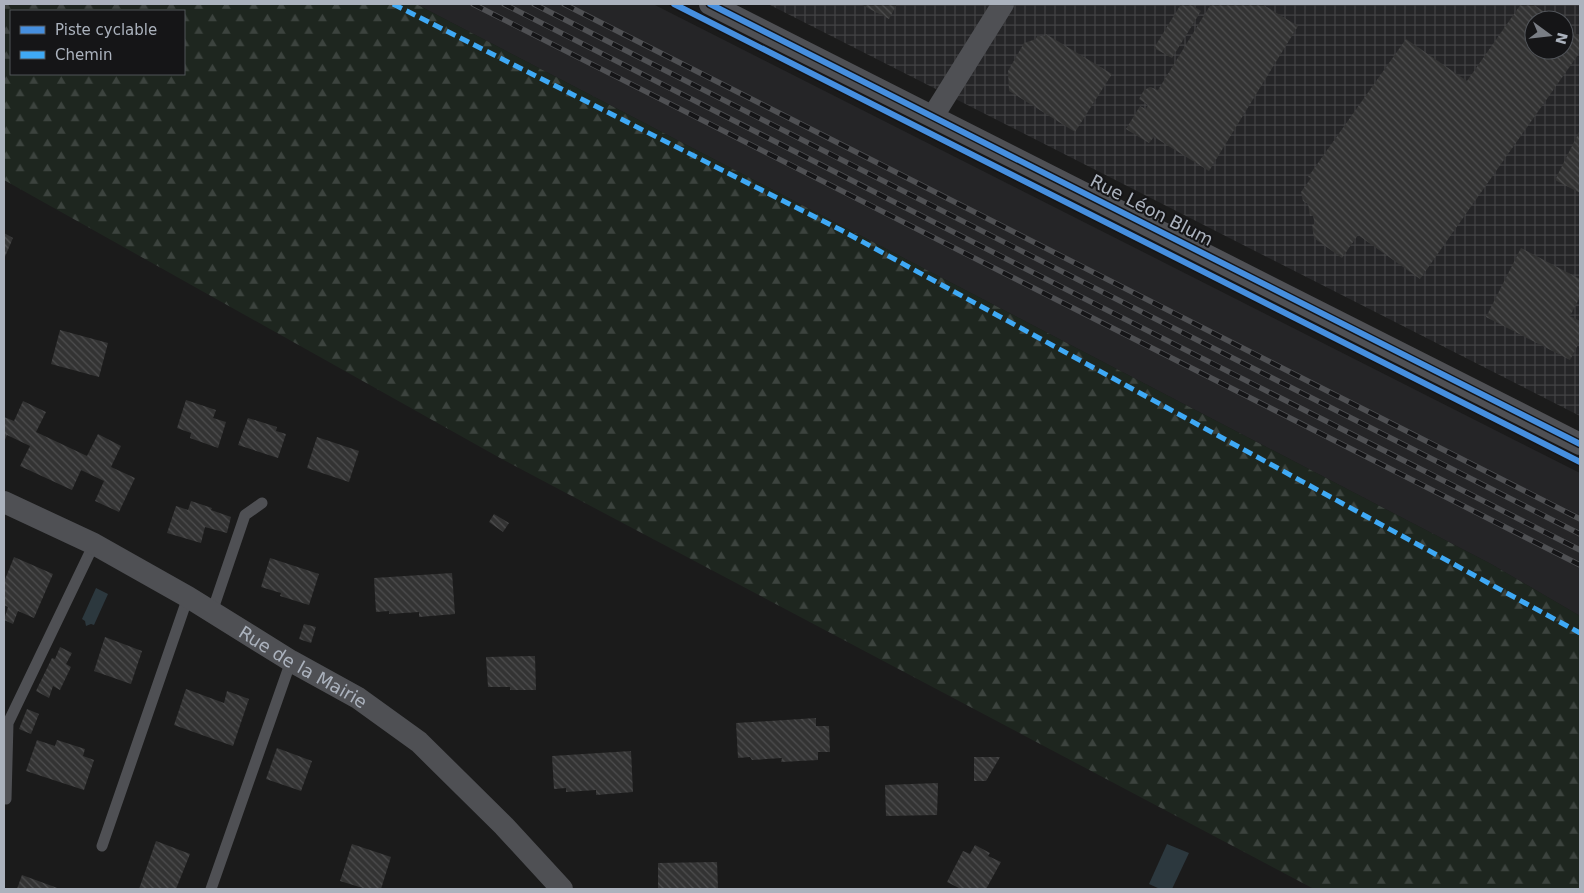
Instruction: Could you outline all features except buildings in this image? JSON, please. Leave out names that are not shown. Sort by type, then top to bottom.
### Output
[{"type":"street","name":"Rue Léon Blum","points":[[710,4],[1580,444]]},
{"type":"street","points":[[933,116],[1002,4]]},
{"type":"street","name":"Rue de la Mairie","points":[[4,502],[94,544],[188,597],[291,661],[358,698],[419,742],[504,826],[562,889]]},
{"type":"lane","points":[[212,612],[245,515],[262,504]]},
{"type":"lane","points":[[6,799],[8,723],[94,544]]},
{"type":"lane","points":[[102,846],[188,597]]},
{"type":"lane","points":[[211,889],[291,661]]},
{"type":"shaded area","points":[[416,4],[653,4],[1580,473],[1580,616],[1491,564]]},
{"type":"shaded area","points":[[768,4],[1580,4],[1580,416]]},
{"type":"shaded area","points":[[96,588],[108,594],[94,625],[86,626],[85,621],[82,619]]},
{"type":"shaded area","points":[[1167,844],[1189,853],[1172,889],[1160,889],[1149,884]]},
{"type":"green space","points":[[4,4],[416,4],[1491,564],[1580,616],[1580,889],[1314,889],[500,458],[4,180]]},
{"type":"railway","points":[[473,4],[1580,565]]},
{"type":"railway","points":[[504,4],[1580,550]]},
{"type":"railway","points":[[534,4],[1580,534]]},
{"type":"railway","points":[[564,4],[1580,519]]},
{"type":"marked path","points":[[393,4],[841,230],[1580,633]]},
{"type":"cycle path","points":[[674,4],[1580,462]]},
{"type":"cycle path","points":[[710,4],[1580,444]]}]
